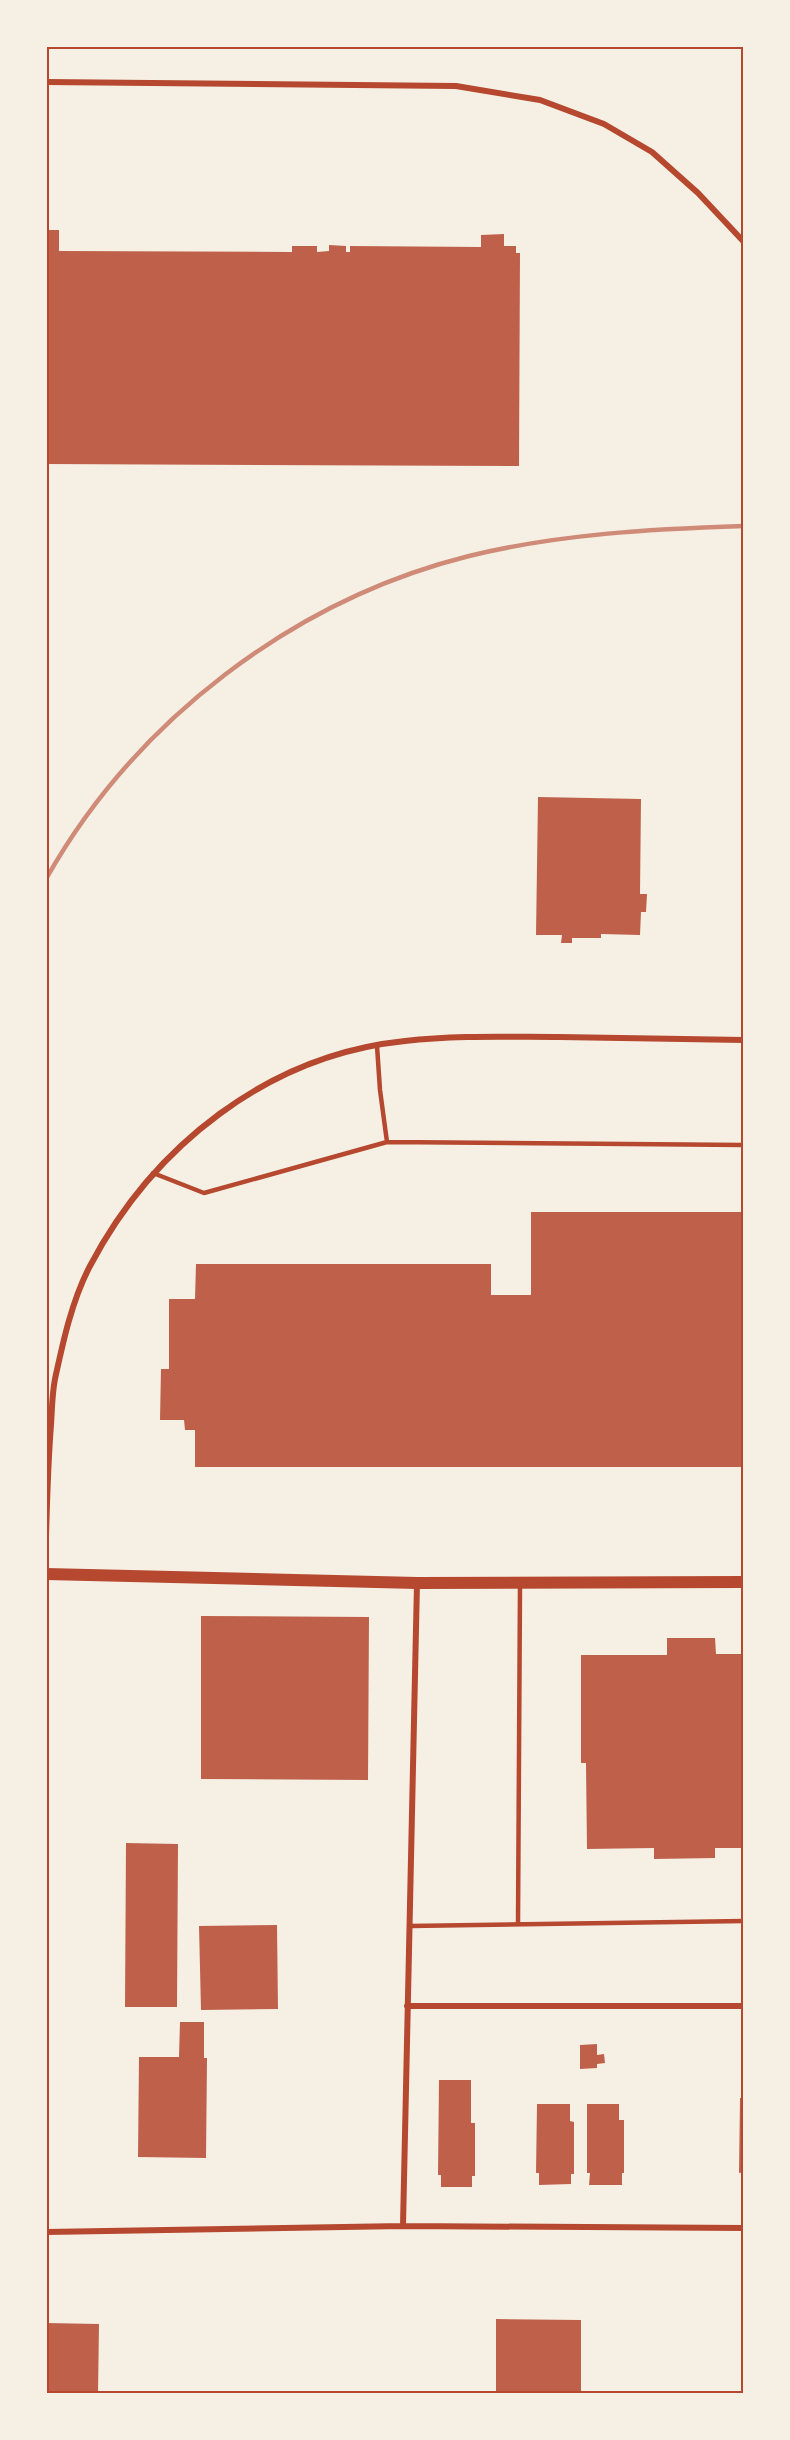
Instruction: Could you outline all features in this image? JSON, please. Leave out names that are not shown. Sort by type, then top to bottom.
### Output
[{"type":"main road","points":[[46,1574],[417,1582],[744,1582]]},
{"type":"street","points":[[46,82],[456,86],[540,100],[604,124],[652,152],[698,192],[744,242]]},
{"type":"street","points":[[46,1537],[54,1382],[71,1315],[88,1268],[121,1214],[153,1173],[195,1133],[240,1098],[282,1075],[338,1053],[405,1041],[509,1037],[744,1040]]},
{"type":"street","points":[[403,2226],[417,1582]]},
{"type":"street","points":[[407,2006],[744,2006]]},
{"type":"street","points":[[46,2232],[403,2226],[744,2228]]},
{"type":"lane","points":[[377,1046],[387,1142]]},
{"type":"lane","points":[[153,1173],[204,1193],[387,1142],[744,1145]]},
{"type":"lane","points":[[518,1924],[520,1582]]},
{"type":"lane","points":[[410,1926],[744,1921]]},
{"type":"building","points":[[46,230],[59,230],[59,251],[292,252],[292,246],[317,246],[317,252],[329,251],[329,245],[346,246],[346,252],[350,252],[350,246],[481,247],[481,235],[504,234],[504,246],[516,246],[516,253],[520,253],[519,466],[46,464]]},
{"type":"building","points":[[538,797],[641,799],[640,894],[647,894],[646,912],[641,912],[640,935],[601,934],[601,938],[572,938],[572,943],[561,943],[562,935],[536,935]]},
{"type":"building","points":[[531,1212],[744,1212],[744,1467],[195,1467],[195,1430],[185,1430],[184,1420],[160,1420],[161,1369],[169,1369],[169,1299],[195,1299],[196,1264],[491,1264],[491,1295],[531,1295]]},
{"type":"building","points":[[201,1616],[369,1617],[368,1780],[201,1779]]},
{"type":"building","points":[[667,1638],[715,1638],[716,1654],[744,1654],[744,1848],[715,1848],[715,1858],[654,1859],[654,1848],[587,1849],[586,1763],[581,1763],[581,1655],[667,1655]]},
{"type":"building","points":[[126,1843],[178,1844],[177,2007],[125,2007]]},
{"type":"building","points":[[277,1925],[278,2009],[201,2010],[199,1926]]},
{"type":"building","points":[[180,2022],[204,2022],[204,2058],[207,2058],[206,2158],[138,2157],[139,2057],[179,2057]]},
{"type":"building","points":[[597,2044],[597,2055],[604,2054],[605,2063],[597,2064],[597,2068],[580,2069],[580,2045]]},
{"type":"building","points":[[439,2080],[471,2080],[471,2123],[475,2123],[475,2176],[472,2176],[472,2187],[441,2187],[441,2175],[438,2175]]},
{"type":"building","points":[[740,2098],[744,2098],[744,2172],[739,2173]]},
{"type":"building","points":[[537,2104],[570,2104],[570,2121],[574,2122],[574,2174],[571,2174],[571,2184],[539,2185],[539,2173],[536,2173]]},
{"type":"building","points":[[587,2104],[619,2104],[619,2120],[624,2120],[622,2185],[589,2185]]},
{"type":"building","points":[[496,2319],[581,2320],[581,2394],[496,2394]]},
{"type":"building","points":[[46,2323],[99,2324],[98,2394],[46,2394]]},
{"type":"railway","points":[[46,879],[83,822],[125,768],[173,719],[225,675],[281,636],[341,603],[404,576],[469,556],[537,542],[605,534],[744,526]]}]
